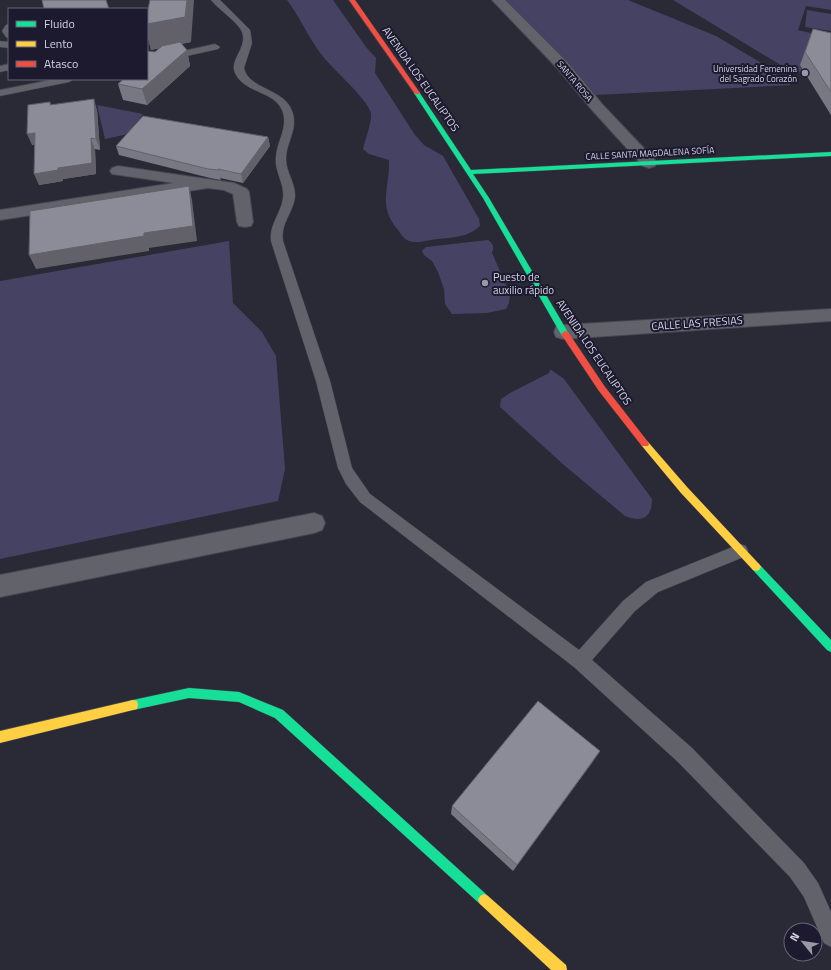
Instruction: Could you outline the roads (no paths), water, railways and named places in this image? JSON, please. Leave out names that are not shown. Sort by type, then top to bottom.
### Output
[{"type":"street","name":"AVENIDA LOS EUCALIPTOS","points":[[352,0],[470,172],[563,332],[601,388],[687,495],[831,647]]},
{"type":"street","name":"SANTA ROSA","points":[[498,0],[563,66],[597,107],[649,163]]},
{"type":"street","name":"CALLE SANTA MAGDALENA SOFÍA","points":[[470,172],[831,154]]},
{"type":"street","points":[[118,171],[228,186],[242,192],[245,222]]},
{"type":"street","points":[[0,215],[209,183]]},
{"type":"street","name":"CALLE LAS FRESIAS","points":[[563,332],[831,314]]},
{"type":"street","points":[[0,586],[314,523]]},
{"type":"street","points":[[0,737],[116,709],[189,694],[239,697],[279,714],[561,970]]},
{"type":"lane","points":[[215,0],[246,30],[249,41],[239,66],[240,73],[246,80],[276,98],[283,104],[286,110],[290,128],[281,156],[289,189],[289,196],[288,203],[277,228],[276,236],[285,268],[328,396],[345,469],[365,498],[580,661],[685,755],[797,870],[811,890],[831,936]]},
{"type":"lane","points":[[148,62],[215,47]]},
{"type":"lane","points":[[0,93],[64,80]]},
{"type":"lane","points":[[580,661],[629,606],[652,586],[740,551]]},
{"type":"place","name":"Universidad Femenina del Sagrado Corazón","points":[[805,73]]},
{"type":"place","name":"Puesto de auxilio rápido","points":[[485,283]]}]
